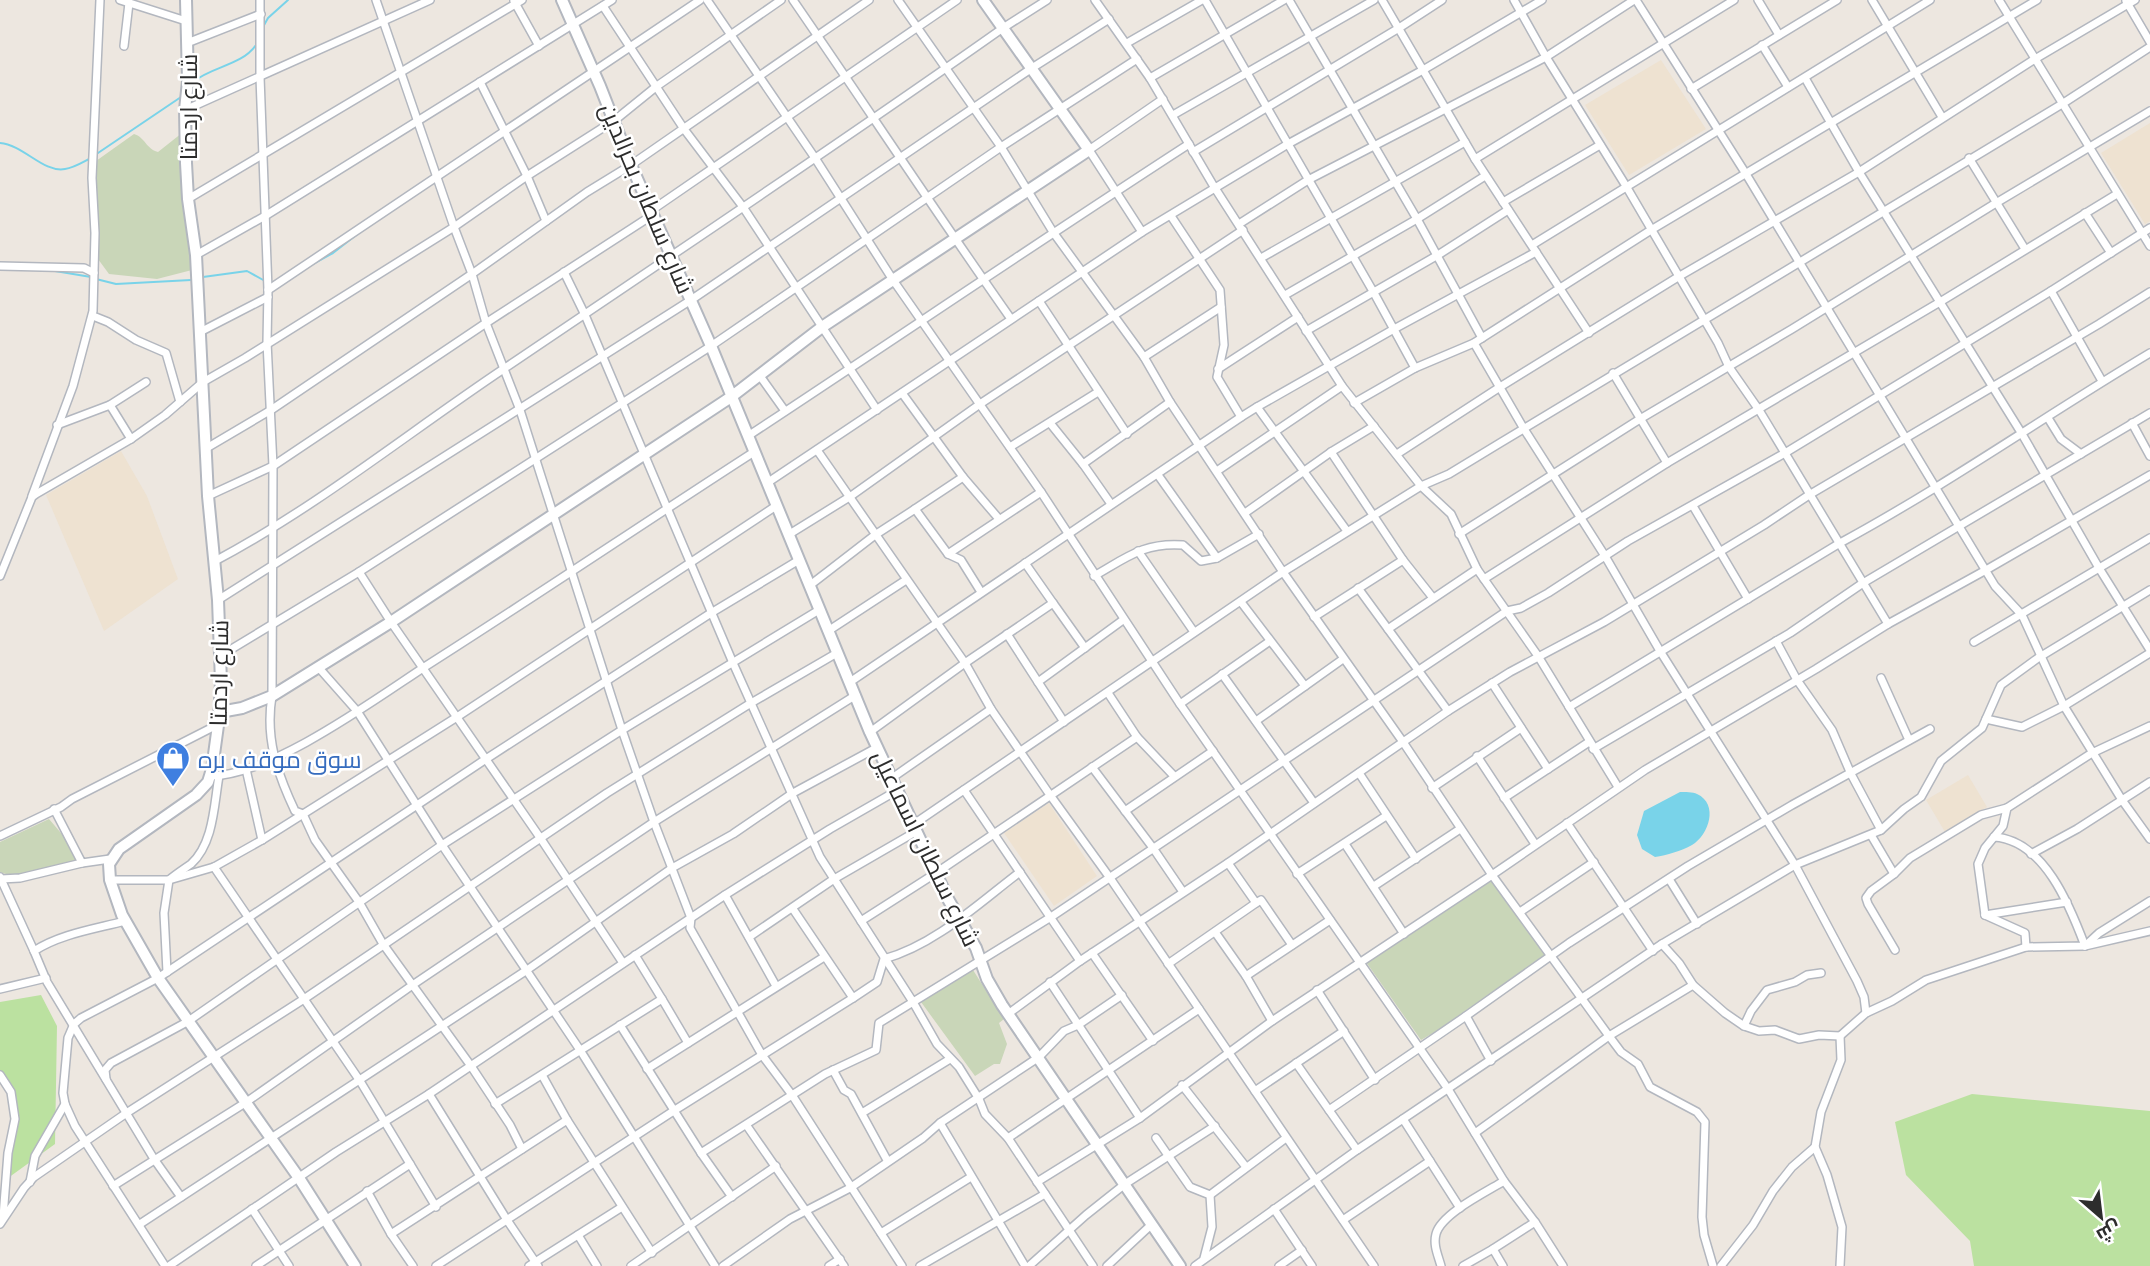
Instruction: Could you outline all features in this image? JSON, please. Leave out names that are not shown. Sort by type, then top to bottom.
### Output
[{"type":"street","points":[[0,576],[73,386],[93,316],[96,233],[92,178],[100,0]]},
{"type":"street","points":[[120,0],[186,21]]},
{"type":"street","name":"شارع اردمتا","points":[[186,0],[185,110],[188,199],[196,255],[205,449],[218,600],[220,712],[215,776]]},
{"type":"street","points":[[260,0],[267,342],[273,466],[272,696],[269,719],[273,758],[295,811],[303,814],[315,840],[359,902],[383,944],[471,1066],[522,1149]]},
{"type":"street","points":[[376,0],[472,274],[486,323],[520,410],[622,730],[653,822],[691,918],[690,928],[762,1055],[792,1096],[902,1266]]},
{"type":"street","points":[[185,110],[430,0]]},
{"type":"street","name":"شارع سلطان بحرالدين","points":[[562,0],[731,397]]},
{"type":"street","points":[[196,255],[265,216],[612,0]]},
{"type":"street","points":[[200,332],[268,293],[504,130],[700,0]]},
{"type":"street","points":[[707,0],[842,198],[893,280],[1041,492],[1180,704],[1448,1089],[1504,1181],[1563,1266]]},
{"type":"street","points":[[32,497],[131,439],[203,382],[454,226],[615,120],[657,86],[781,0]]},
{"type":"street","points":[[793,0],[874,117],[926,199],[1011,320]]},
{"type":"street","points":[[205,449],[271,410],[869,0]]},
{"type":"street","points":[[898,0],[1001,147],[1082,273],[1144,357],[1170,402],[1283,572],[1403,742],[1492,875],[1552,954],[1609,1037],[1621,1052],[1638,1064],[1650,1087],[1697,1112],[1705,1122],[1702,1217],[1713,1266]]},
{"type":"street","points":[[208,496],[273,466],[653,212],[957,0]]},
{"type":"street","points":[[984,0],[1089,150],[1142,233]]},
{"type":"street","points":[[215,561],[273,529],[503,369],[672,257],[1047,0]]},
{"type":"street","points":[[1107,0],[1097,2],[1150,78],[1215,188],[1306,331],[1354,403],[1421,486],[1451,514],[1477,569],[1538,656],[1618,788]]},
{"type":"street","points":[[1127,43],[1204,0],[1374,293],[1415,369]]},
{"type":"street","points":[[1150,78],[1287,0],[1353,108],[1460,294],[1482,338]]},
{"type":"street","points":[[1173,115],[1374,0]]},
{"type":"street","points":[[1382,0],[1485,176],[1589,333]]},
{"type":"street","points":[[1193,152],[1442,0]]},
{"type":"street","points":[[1514,0],[1626,186],[1729,367],[1759,410],[1888,624]]},
{"type":"street","points":[[767,483],[1142,233],[1288,144],[1423,70],[1542,0]]},
{"type":"street","points":[[788,535],[850,496],[980,404],[1199,259],[1308,180],[1546,57],[1618,4],[1635,0],[1746,174],[1995,586],[2022,615],[2064,706],[2122,800],[2150,839]]},
{"type":"street","points":[[1475,159],[1734,0]]},
{"type":"street","points":[[1758,0],[1779,35]]},
{"type":"street","points":[[1691,89],[1837,0]]},
{"type":"street","points":[[1872,0],[1942,117]]},
{"type":"street","points":[[850,681],[1241,417],[1460,294],[1626,186],[1930,0]]},
{"type":"street","points":[[1999,0],[2150,246]]},
{"type":"street","points":[[1354,403],[1415,369],[1474,343],[1651,230],[2037,0]]},
{"type":"street","points":[[188,199],[517,1],[539,46]]},
{"type":"street","points":[[1397,454],[1678,277],[1858,172],[2129,1],[2150,42]]},
{"type":"street","points":[[124,46],[130,4]]},
{"type":"street","points":[[603,6],[684,129],[743,207],[877,410]]},
{"type":"street","points":[[187,43],[261,14]]},
{"type":"street","points":[[218,600],[691,300],[973,107],[1109,19]]},
{"type":"street","points":[[1762,45],[1788,87]]},
{"type":"street","points":[[749,937],[834,879],[916,828],[964,790],[1347,531],[1524,429],[2062,104],[2150,47]]},
{"type":"street","points":[[220,656],[359,572],[711,345],[1001,147],[1137,59]]},
{"type":"street","points":[[1805,78],[1858,172],[2022,434],[2150,651],[2064,706],[2022,727],[1986,719]]},
{"type":"street","points":[[480,82],[527,176],[546,221]]},
{"type":"street","points":[[220,712],[242,708],[272,696],[391,622],[644,456],[760,376],[822,327],[1163,99]]},
{"type":"street","points":[[1459,534],[1640,419],[2150,111]]},
{"type":"street","points":[[1261,258],[1465,142]]},
{"type":"street","points":[[748,436],[1189,144]]},
{"type":"street","points":[[1503,202],[1600,145]]},
{"type":"street","points":[[1969,158],[2025,249]]},
{"type":"street","points":[[1284,295],[1417,219],[1485,176]]},
{"type":"street","points":[[1484,579],[1667,463],[1854,354],[2117,194]]},
{"type":"street","points":[[1306,331],[1438,256],[1508,209]]},
{"type":"street","points":[[2085,213],[2111,253]]},
{"type":"street","points":[[1171,216],[1220,290],[1224,345],[1217,370],[1219,381],[1241,417]]},
{"type":"street","points":[[701,1153],[833,1070],[876,1051],[879,1023],[1051,917],[1507,611],[1521,608],[1548,593],[1605,556],[1785,453],[2150,228]]},
{"type":"street","points":[[0,266],[84,268],[94,273]]},
{"type":"street","points":[[564,272],[813,841],[937,1044],[959,1067],[985,1114],[1008,1138],[1093,1266]]},
{"type":"street","points":[[2051,291],[2102,381]]},
{"type":"street","points":[[1008,1014],[1080,961],[1228,863],[1448,710],[1538,656],[1567,643],[2150,292]]},
{"type":"street","points":[[1039,301],[1127,434]]},
{"type":"street","points":[[1144,357],[1221,307]]},
{"type":"street","points":[[93,316],[166,354],[180,402]]},
{"type":"street","points":[[1217,370],[1298,317]]},
{"type":"street","points":[[1474,343],[1660,651],[1796,865],[1857,981],[1864,997],[1866,1013]]},
{"type":"street","points":[[1569,707],[1840,543],[1885,519],[2150,353]]},
{"type":"street","points":[[1613,373],[1667,463]]},
{"type":"street","points":[[760,376],[785,411]]},
{"type":"street","points":[[57,425],[110,405],[146,382]]},
{"type":"street","points":[[1217,471],[1342,386]]},
{"type":"street","points":[[1010,447],[1098,392]]},
{"type":"street","points":[[902,393],[932,437],[999,519]]},
{"type":"street","name":"شارع سلطان اسماعيل","points":[[731,397],[870,732],[958,919],[981,960],[987,979],[1008,1014],[1099,1143],[1180,1266]]},
{"type":"street","points":[[1083,464],[1170,402]]},
{"type":"street","points":[[110,405],[131,439]]},
{"type":"street","points":[[1257,407],[1347,531]]},
{"type":"street","points":[[1504,799],[1548,769],[1776,641],[1863,583],[2047,476],[2150,412]]},
{"type":"street","points":[[2048,418],[2061,439],[2081,454]]},
{"type":"street","points":[[1050,423],[1111,504]]},
{"type":"street","points":[[2132,423],[2150,457]]},
{"type":"street","points":[[1245,513],[1331,452],[1374,426]]},
{"type":"street","points":[[817,450],[965,663],[991,709],[1110,878],[1373,1266]]},
{"type":"street","points":[[355,1266],[299,1178],[187,1022],[163,975],[125,921],[113,896],[108,869],[110,859],[126,843],[196,795],[215,776],[246,769],[273,758],[357,711],[754,452]]},
{"type":"street","points":[[1331,452],[1403,560],[1433,598]]},
{"type":"street","points":[[1158,475],[1217,558]]},
{"type":"street","points":[[1037,1182],[1140,1118],[1227,1052],[1618,788],[1888,624],[2150,475]]},
{"type":"street","points":[[809,586],[875,535],[963,477]]},
{"type":"street","points":[[948,554],[1041,492]]},
{"type":"street","points":[[110,880],[169,880],[214,867],[262,840],[457,717],[589,627],[776,506]]},
{"type":"street","points":[[1693,506],[1748,599]]},
{"type":"street","points":[[915,509],[948,554],[961,560],[981,592]]},
{"type":"street","points":[[1094,576],[1138,551],[1167,544],[1183,545],[1201,561],[1217,558],[1259,534]]},
{"type":"street","points":[[1974,642],[2150,538]]},
{"type":"street","points":[[1138,551],[1194,632]]},
{"type":"street","points":[[30,1182],[35,1156],[65,1104],[66,1048],[74,1024],[81,1018],[163,975],[485,759],[711,613],[799,560]]},
{"type":"street","points":[[1314,617],[1403,560]]},
{"type":"street","points":[[1025,563],[1085,648]]},
{"type":"street","points":[[1388,629],[1477,569]]},
{"type":"street","points":[[359,572],[624,963]]},
{"type":"street","points":[[828,631],[906,580]]},
{"type":"street","points":[[1358,588],[1448,710]]},
{"type":"street","points":[[1195,1266],[1357,1150],[1662,944],[1796,865],[1881,830],[1922,797],[1941,761],[1982,728],[2001,685],[2123,604],[2150,590]]},
{"type":"street","points":[[1241,602],[1305,686]]},
{"type":"street","points":[[870,732],[1053,603]]},
{"type":"street","points":[[106,1079],[105,1070],[111,1063],[187,1022],[442,845],[622,730],[819,610]]},
{"type":"street","points":[[1038,682],[1124,620]]},
{"type":"street","points":[[1007,634],[1064,722]]},
{"type":"street","points":[[1180,704],[1270,640]]},
{"type":"street","points":[[1776,641],[1797,680],[1832,730],[1851,774],[1881,830]]},
{"type":"street","points":[[2,1221],[30,1182],[128,1112],[214,1059],[638,774],[751,703],[838,653]]},
{"type":"street","points":[[1256,721],[1343,659]]},
{"type":"street","points":[[319,668],[357,711],[442,845],[580,1050],[715,1266]]},
{"type":"street","points":[[1222,674],[1314,803]]},
{"type":"street","points":[[1881,678],[1909,740]]},
{"type":"street","points":[[1492,683],[1548,769]]},
{"type":"street","points":[[1108,693],[1137,737],[1174,776]]},
{"type":"street","points":[[113,1186],[245,1103],[331,1041],[653,822],[856,695]]},
{"type":"street","points":[[892,778],[991,709]]},
{"type":"street","points":[[0,836],[219,724]]},
{"type":"street","points":[[1895,950],[1867,898],[1871,891],[1910,858],[1981,815],[2007,808],[2092,753],[2150,726]]},
{"type":"street","points":[[1432,788],[1521,728]]},
{"type":"street","points":[[1329,1110],[1552,954],[1669,878],[1766,820],[1930,729]]},
{"type":"street","points":[[861,921],[1137,737]]},
{"type":"street","points":[[140,1224],[527,970],[673,869],[733,834],[793,793],[878,747]]},
{"type":"street","points":[[1125,811],[1213,751]]},
{"type":"street","points":[[1477,756],[1535,844]]},
{"type":"street","points":[[1092,767],[1183,892]]},
{"type":"street","points":[[246,769],[262,840]]},
{"type":"street","points":[[1359,773],[1416,859]]},
{"type":"street","points":[[163,975],[164,913],[169,880],[191,863],[202,848],[211,825],[215,776]]},
{"type":"street","points":[[2031,854],[2077,830],[2150,782]]},
{"type":"street","points":[[65,1104],[113,1186],[167,1266],[725,895],[898,790]]},
{"type":"street","points":[[964,790],[1080,961]]},
{"type":"street","points":[[1985,915],[1978,864],[1980,856],[2003,826],[2007,808]]},
{"type":"street","points":[[54,809],[82,863]]},
{"type":"street","points":[[1297,874],[1386,816]]},
{"type":"street","points":[[1567,823],[1653,951]]},
{"type":"street","points":[[1374,886],[1460,829]]},
{"type":"street","points":[[1871,835],[1894,874]]},
{"type":"street","points":[[1994,837],[2015,841],[2031,854],[2058,886],[2085,946]]},
{"type":"street","points":[[1345,844],[1404,934]]},
{"type":"street","points":[[110,859],[20,877],[0,878],[46,978],[154,1159],[181,1197]]},
{"type":"street","points":[[1520,912],[1594,862]]},
{"type":"street","points":[[1228,863],[1256,903]]},
{"type":"street","points":[[214,867],[360,1080],[436,1207]]},
{"type":"street","points":[[884,958],[908,952],[958,919],[1020,872]]},
{"type":"street","points":[[1669,878],[1697,924]]},
{"type":"street","points":[[725,895],[776,986]]},
{"type":"street","points":[[1168,964],[1261,900],[1292,945]]},
{"type":"street","points":[[2085,946],[2099,933],[2150,901]]},
{"type":"street","points":[[1985,915],[2067,902]]},
{"type":"street","points":[[793,908],[853,999]]},
{"type":"street","points":[[1985,915],[2025,933],[2026,947]]},
{"type":"street","points":[[1246,976],[1330,920]]},
{"type":"street","points":[[34,951],[76,934],[125,921]]},
{"type":"street","points":[[1662,944],[1679,963],[1693,985],[1725,1013],[1744,1026],[1759,1031],[1775,1030],[1799,1039],[1819,1035],[1840,1036],[1866,1013],[1926,980],[2026,947],[2085,946],[2150,931]]},
{"type":"street","points":[[1215,932],[1246,976],[1272,1021]]},
{"type":"street","points":[[1092,953],[1153,1041]]},
{"type":"street","points":[[635,955],[688,1043]]},
{"type":"street","points":[[647,1069],[824,957]]},
{"type":"street","points":[[436,1266],[675,1110],[853,999],[877,982],[884,958]]},
{"type":"street","points":[[1744,1026],[1751,1011],[1768,990],[1795,982],[1807,975],[1821,973]]},
{"type":"street","points":[[0,989],[46,978]]},
{"type":"street","points":[[1050,982],[1140,1118]]},
{"type":"street","points":[[1475,1133],[1609,1037],[1693,985]]},
{"type":"street","points":[[1317,990],[1375,1080]]},
{"type":"street","points":[[723,1266],[790,1219],[850,1188],[887,1160],[923,1138],[940,1123],[1039,1057],[1064,1031],[1078,1025],[1122,995]]},
{"type":"street","points":[[495,1104],[662,999]]},
{"type":"street","points":[[1008,1138],[1199,1009]]},
{"type":"street","points":[[1466,1016],[1491,1061]]},
{"type":"street","points":[[620,1025],[732,1197]]},
{"type":"street","points":[[1255,1091],[1344,1031]]},
{"type":"street","points":[[1840,1036],[1841,1060],[1821,1112],[1815,1147],[1827,1175],[1842,1227],[1840,1266]]},
{"type":"street","points":[[862,1113],[950,1059]]},
{"type":"street","points":[[1296,1063],[1357,1150]]},
{"type":"street","points":[[833,1070],[862,1113],[887,1160]]},
{"type":"street","points":[[0,1075],[10,1091],[15,1119],[8,1153],[2,1221]]},
{"type":"street","points":[[542,1075],[593,1163],[652,1252]]},
{"type":"street","points":[[1182,1085],[1246,1167]]},
{"type":"street","points":[[429,1094],[534,1265],[622,1207]]},
{"type":"street","points":[[1403,1119],[1460,1208]]},
{"type":"street","points":[[391,1234],[567,1120]]},
{"type":"street","points":[[940,1123],[997,1221],[1027,1266],[1125,1184],[1215,1126]]},
{"type":"street","points":[[747,1126],[842,1263],[829,1266]]},
{"type":"street","points":[[1156,1138],[1190,1187],[1210,1195]]},
{"type":"street","points":[[1210,1195],[1286,1138]]},
{"type":"street","points":[[1721,1266],[1754,1225],[1773,1191],[1792,1167],[1815,1147]]},
{"type":"street","points":[[1343,1220],[1430,1161]]},
{"type":"street","points":[[256,1266],[410,1164]]},
{"type":"street","points":[[631,1266],[776,1166]]},
{"type":"street","points":[[881,1233],[971,1177]]},
{"type":"street","points":[[1441,1266],[1435,1247],[1435,1236],[1441,1224],[1460,1208],[1504,1181]]},
{"type":"street","points":[[367,1191],[391,1234],[414,1266]]},
{"type":"street","points":[[920,1266],[1045,1194]]},
{"type":"street","points":[[1204,1258],[1212,1227],[1210,1195]]},
{"type":"street","points":[[251,1209],[289,1266]]},
{"type":"street","points":[[1273,1209],[1312,1266]]},
{"type":"street","points":[[1463,1266],[1535,1222]]},
{"type":"street","points":[[1107,1266],[1152,1224]]},
{"type":"street","points":[[578,1235],[597,1266]]},
{"type":"street","points":[[1493,1249],[1503,1266]]},
{"type":"street","points":[[1279,1266],[1302,1250]]},
{"type":"shaded area","points":[[1661,60],[1706,129],[1629,175],[1585,105]]},
{"type":"shaded area","points":[[2150,123],[2150,221],[2145,224],[2101,153]]},
{"type":"shaded area","points":[[121,451],[147,496],[178,579],[104,631],[46,495]]},
{"type":"shaded area","points":[[1968,775],[1987,807],[1945,832],[1926,800]]},
{"type":"shaded area","points":[[1049,803],[1097,876],[1054,906],[1004,833]]},
{"type":"green space","points":[[182,133],[192,270],[157,279],[109,274],[98,259],[96,161],[134,134],[158,152]]},
{"type":"green space","points":[[49,819],[66,839],[77,861],[27,874],[0,872],[0,842]]},
{"type":"green space","points":[[1491,880],[1547,955],[1469,1012],[1421,1040],[1366,962]]},
{"type":"green space","points":[[973,970],[1004,1019],[999,1023],[1007,1044],[1000,1064],[994,1064],[975,1076],[921,1002]]},
{"type":"green space","points":[[41,995],[57,1026],[55,1144],[8,1178],[13,1092],[0,1072],[0,1002]]},
{"type":"green space","points":[[1972,1094],[2150,1111],[2150,1266],[1974,1266],[1970,1241],[1906,1175],[1895,1122]]},
{"type":"water","points":[[1680,792],[1695,793],[1704,799],[1710,812],[1707,827],[1692,845],[1655,857],[1642,849],[1637,835],[1644,811]]},
{"type":"waterway","points":[[263,27],[268,18],[288,0]]},
{"type":"waterway","points":[[193,82],[234,62],[256,45]]},
{"type":"waterway","points":[[95,155],[181,97]]},
{"type":"waterway","points":[[0,143],[17,148],[41,163],[57,169],[72,167],[91,158]]},
{"type":"waterway","points":[[311,265],[333,253],[364,229]]},
{"type":"waterway","points":[[55,271],[91,277]]},
{"type":"waterway","points":[[203,277],[247,271],[265,281]]},
{"type":"waterway","points":[[96,279],[116,284],[191,280]]},
{"type":"place","name":"سوق موقف بره","points":[[173,788]]}]
